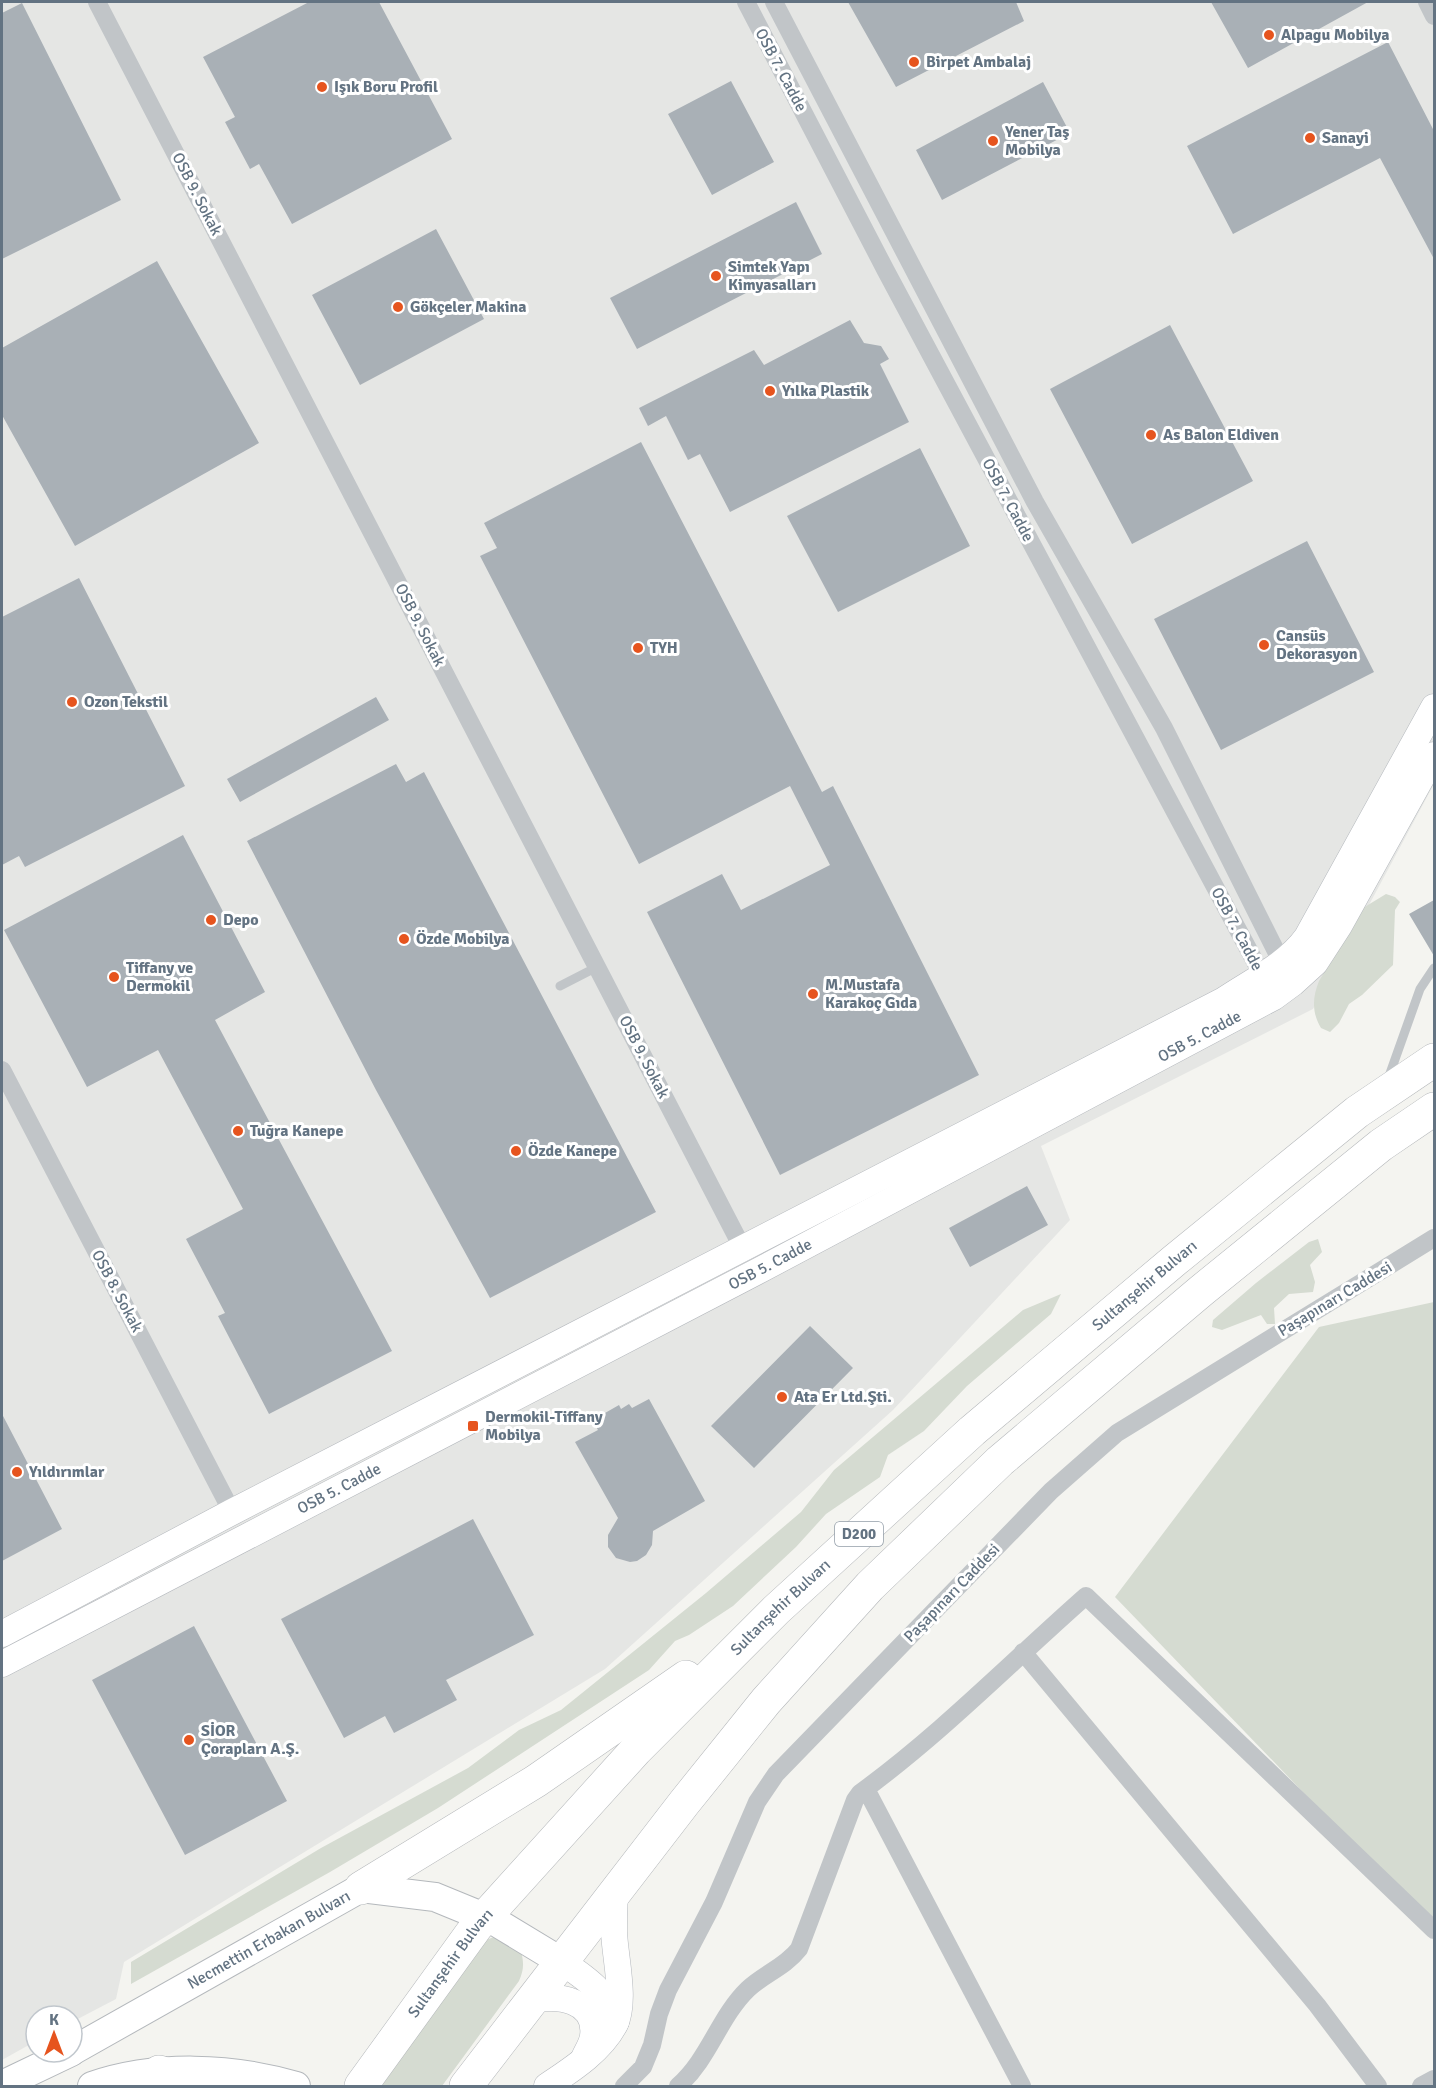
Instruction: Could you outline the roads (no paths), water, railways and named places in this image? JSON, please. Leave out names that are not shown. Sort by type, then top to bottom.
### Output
[{"type":"highway","name":"Sultanşehir Bulvarı","points":[[362,2086],[485,1917],[636,1749],[776,1610],[972,1431],[1185,1252],[1357,1112],[1434,1060]]},
{"type":"highway","name":"D200","points":[[466,2086],[684,1803],[766,1701],[870,1586],[1000,1461],[1363,1159],[1434,1109]]},
{"type":"highway","points":[[361,1888],[536,1780],[661,1695],[776,1610]]},
{"type":"highway","points":[[159,2072],[201,2086]]},
{"type":"main road","name":"Necmettin Erbakan Bulvarı","points":[[84,2045],[361,1888],[435,1897],[485,1917],[532,1942],[562,1962]]},
{"type":"main road","name":"Necmettin Erbakan Bulvarı","points":[[2,2085],[46,2064]]},
{"type":"main road","points":[[92,2086],[127,2076],[159,2072],[242,2075],[296,2086]]},
{"type":"street","name":"OSB 9. Sokak","points":[[97,2],[743,1249]]},
{"type":"street","name":"OSB 7. Cadde","points":[[746,2],[892,282],[1278,980]]},
{"type":"street","name":"OSB 7. Cadde","points":[[774,2],[1035,502],[1164,728],[1278,980]]},
{"type":"street","points":[[1427,2],[1434,16]]},
{"type":"street","points":[[2,1634],[232,1512],[1224,1000],[1278,980],[1307,937],[1434,707]]},
{"type":"street","name":"OSB 5. Cadde","points":[[2,1664],[760,1270],[1278,980],[1316,963],[1434,755]]},
{"type":"street","name":"OSB 8. Sokak","points":[[2,1070],[232,1512]]},
{"type":"street","name":"Paşapınarı Caddesi","points":[[624,2086],[643,2067],[668,1990],[714,1902],[757,1802],[776,1774],[1051,1491],[1117,1433],[1434,1238]]},
{"type":"street","points":[[678,2086],[698,2065],[748,1989],[785,1964],[799,1949],[855,1800],[969,1704],[1086,1596],[1434,1930]]},
{"type":"street","points":[[1023,1652],[1317,2005],[1378,2086]]},
{"type":"street","points":[[866,1789],[1022,2086]]},
{"type":"street","points":[[547,2086],[583,2060],[600,2044],[616,2023],[620,1998],[614,1931],[615,1894]]},
{"type":"street","name":"Necmettin Erbakan Bulvarı","points":[[562,1962],[585,1977],[597,1989],[608,2004],[616,2023]]},
{"type":"street","points":[[530,2001],[540,1998],[562,1998],[587,2012],[591,2018],[594,2033],[583,2060]]},
{"type":"street","points":[[1420,2086],[1434,2079]]},
{"type":"lane","points":[[560,986],[597,967]]},
{"type":"lane","points":[[1383,1095],[1420,989],[1434,968]]},
{"type":"place","name":"Alpagu Mobilya","points":[[1269,35]]},
{"type":"place","name":"Birpet Ambalaj","points":[[914,62]]},
{"type":"place","name":"Işık Boru Profil","points":[[322,87]]},
{"type":"place","name":"Sanayi","points":[[1310,138]]},
{"type":"place","name":"Yener Taş Mobilya","points":[[993,141]]},
{"type":"place","name":"Simtek Yapı Kimyasalları","points":[[716,276]]},
{"type":"place","name":"Gökçeler Makina","points":[[398,307]]},
{"type":"place","name":"Yılka Plastik","points":[[770,391]]},
{"type":"place","name":"As Balon Eldiven","points":[[1151,435]]},
{"type":"place","name":"Cansüs Dekorasyon","points":[[1264,645]]},
{"type":"place","name":"TYH","points":[[638,648]]},
{"type":"place","name":"Ozon Tekstil","points":[[72,702]]},
{"type":"place","name":"Depo","points":[[211,920]]},
{"type":"place","name":"Özde Mobilya","points":[[404,939]]},
{"type":"place","name":"Tiffany ve Dermokil","points":[[114,977]]},
{"type":"place","name":"M.Mustafa Karakoç Gıda","points":[[813,994]]},
{"type":"place","name":"Tuğra Kanepe","points":[[238,1131]]},
{"type":"place","name":"Özde Kanepe","points":[[516,1151]]},
{"type":"place","name":"Ata Er Ltd.Şti.","points":[[782,1397]]},
{"type":"place","name":"Dermokil-Tiffany Mobilya","points":[[473,1426]]},
{"type":"place","name":"Yıldırımlar","points":[[17,1472]]},
{"type":"place","name":"SİOR Çorapları A.Ş.","points":[[189,1740]]}]
